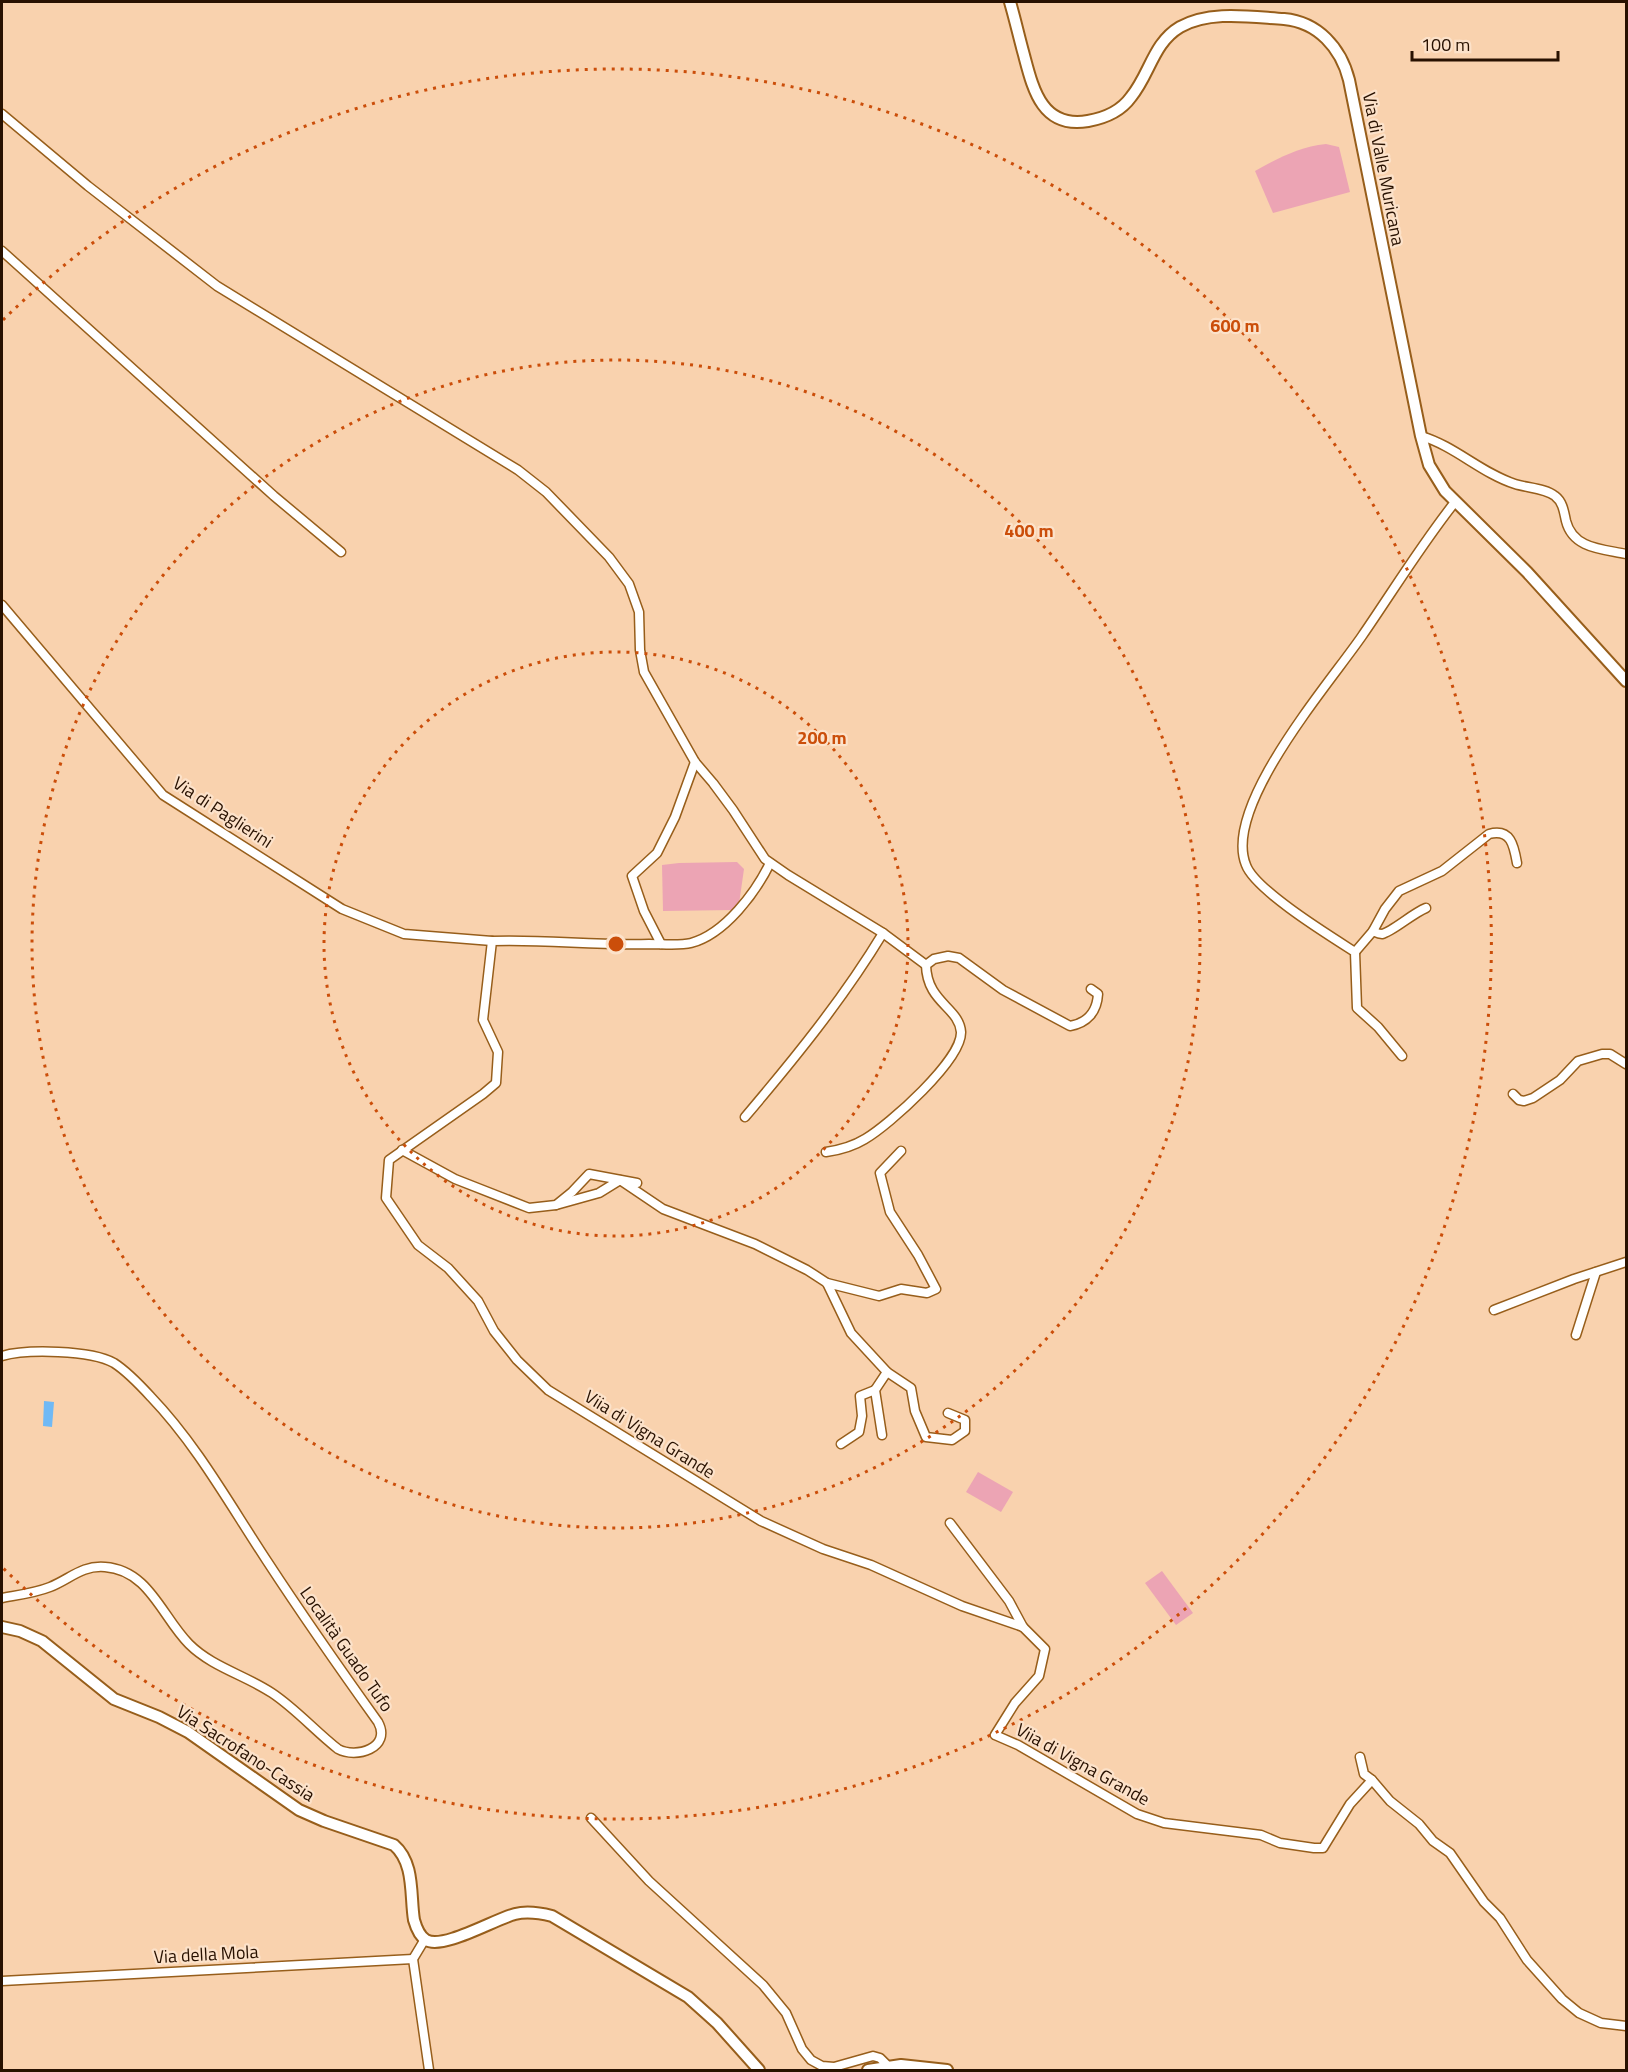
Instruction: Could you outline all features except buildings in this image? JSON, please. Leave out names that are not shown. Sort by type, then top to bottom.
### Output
[{"type":"street","name":"Via di Valle Muricana","points":[[1010,2],[1036,95],[1045,108],[1055,116],[1074,122],[1102,118],[1123,106],[1135,93],[1161,44],[1179,28],[1196,20],[1220,17],[1295,20],[1311,27],[1328,40],[1342,59],[1348,77],[1421,436],[1431,470],[1455,502],[1527,572],[1626,681]]},
{"type":"street","points":[[2,114],[88,186],[217,286],[518,470],[546,492],[609,557],[629,584],[639,612],[640,650],[644,672],[695,762],[713,783],[765,859],[884,933],[926,965]]},
{"type":"street","points":[[2,251],[274,496],[341,552]]},
{"type":"street","points":[[1421,436],[1452,449],[1507,482],[1553,495],[1561,504],[1567,525],[1577,540],[1590,546],[1626,554]]},
{"type":"street","points":[[1355,952],[1310,922],[1253,878],[1246,867],[1241,842],[1257,792],[1289,737],[1362,636],[1422,545],[1455,502]]},
{"type":"street","name":"Via di Paglierini","points":[[2,605],[163,795],[342,909],[404,934],[492,941]]},
{"type":"street","points":[[661,944],[644,911],[632,876],[657,854],[675,817],[695,762]]},
{"type":"street","points":[[1402,1056],[1378,1027],[1357,1008],[1355,952],[1373,931],[1385,909],[1400,891],[1442,871],[1490,834],[1498,832],[1509,838],[1517,863]]},
{"type":"street","points":[[492,941],[532,940],[608,945],[691,943],[712,933],[744,905],[770,863]]},
{"type":"street","points":[[1373,931],[1385,933],[1410,916],[1426,909]]},
{"type":"street","points":[[746,1117],[837,1005],[884,933]]},
{"type":"street","name":"Viia di Vigna Grande","points":[[492,941],[483,1020],[498,1052],[496,1083],[389,1160],[386,1198],[418,1245],[448,1268],[478,1301],[494,1331],[517,1360],[549,1390],[761,1521],[823,1549],[871,1564],[962,1606],[1023,1626],[1045,1649],[1039,1677],[1016,1703],[995,1735],[1018,1745],[1137,1814],[1164,1823],[1261,1835],[1280,1843],[1323,1848],[1350,1804],[1372,1780]]},
{"type":"street","points":[[926,965],[948,956],[959,958],[1017,998],[1070,1026],[1087,1020],[1094,1010],[1098,994],[1091,989]]},
{"type":"street","points":[[826,1152],[844,1149],[864,1140],[900,1113],[950,1059],[958,1047],[961,1032],[958,1019],[930,988],[926,977],[926,965]]},
{"type":"street","points":[[1513,1094],[1519,1101],[1530,1100],[1560,1080],[1573,1065],[1584,1059],[1610,1054],[1626,1064]]},
{"type":"street","points":[[402,1150],[455,1179],[529,1208],[599,1193],[620,1180]]},
{"type":"street","points":[[620,1180],[663,1209],[755,1244],[807,1270],[827,1283],[879,1296],[901,1289],[927,1293],[936,1289],[918,1255],[890,1212],[880,1173],[901,1151]]},
{"type":"street","points":[[556,1204],[572,1192],[589,1174],[637,1183]]},
{"type":"street","points":[[1494,1310],[1626,1262]]},
{"type":"street","points":[[1576,1335],[1596,1272]]},
{"type":"street","points":[[827,1283],[852,1333],[887,1372],[911,1388],[915,1411],[926,1437],[952,1440],[965,1431],[965,1420],[948,1413]]},
{"type":"street","name":"Località Guado Tufo","points":[[2,1356],[28,1352],[98,1357],[120,1367],[146,1391],[200,1457],[306,1620],[378,1722],[382,1730],[381,1737],[375,1747],[364,1751],[346,1753],[338,1749],[285,1701],[198,1652],[180,1634],[150,1591],[131,1576],[115,1568],[99,1566],[86,1568],[44,1589],[2,1598]]},
{"type":"street","points":[[841,1444],[859,1432],[862,1416],[860,1396],[875,1390],[887,1372]]},
{"type":"street","points":[[875,1390],[882,1435]]},
{"type":"street","points":[[950,1523],[1009,1600],[1023,1626]]},
{"type":"street","name":"Via Sacrofano-Cassia","points":[[2,1627],[28,1634],[42,1641],[114,1699],[154,1714],[188,1732],[299,1810],[394,1845],[401,1851],[408,1865],[414,1920],[417,1929],[425,1939]]},
{"type":"street","points":[[1360,1757],[1364,1774],[1390,1801],[1450,1853],[1484,1902],[1500,1918],[1527,1960],[1562,1999],[1579,2013],[1601,2023],[1626,2026]]},
{"type":"street","points":[[591,1818],[649,1881],[764,1984],[786,2013],[802,2049],[811,2060],[822,2066],[834,2067],[873,2056],[880,2058],[888,2066]]},
{"type":"street","points":[[429,2070],[413,1959],[425,1939],[433,1942],[447,1940],[519,1914],[532,1913],[552,1916],[682,1993],[708,2014],[759,2070]]},
{"type":"street","name":"Via della Mola","points":[[2,1981],[413,1959]]},
{"type":"street","points":[[868,2070],[888,2066],[920,2066],[947,2070]]},
{"type":"shaded area","points":[[1326,144],[1339,147],[1350,192],[1273,213],[1255,171],[1289,154]]},
{"type":"shaded area","points":[[737,862],[744,869],[739,904],[734,910],[663,911],[662,865]]},
{"type":"shaded area","points":[[978,1472],[1013,1492],[1001,1512],[966,1492]]},
{"type":"shaded area","points":[[1162,1571],[1193,1613],[1176,1625],[1145,1583]]},
{"type":"water","points":[[44,1401],[54,1402],[52,1427],[43,1426]]}]
